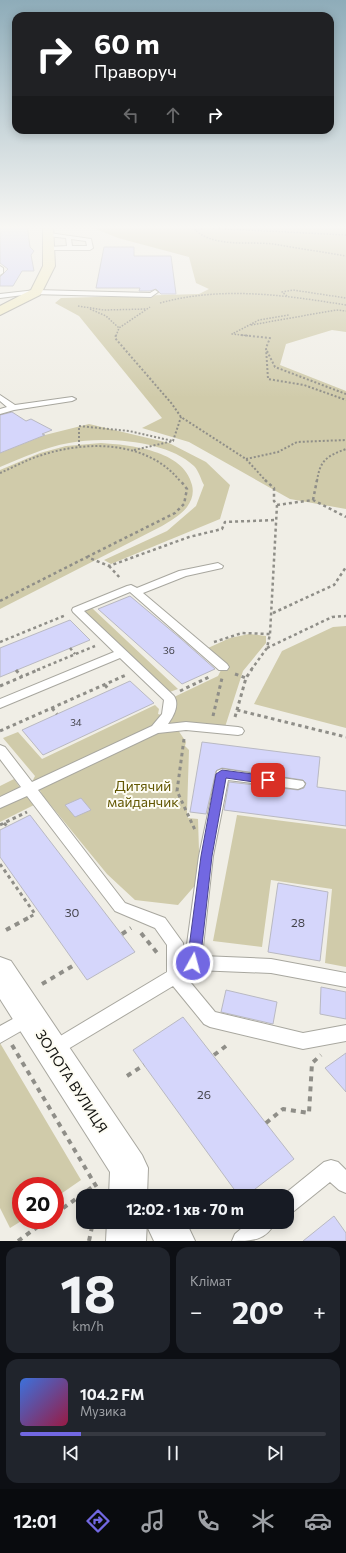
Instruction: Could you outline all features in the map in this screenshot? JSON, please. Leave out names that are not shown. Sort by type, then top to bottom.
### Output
[{"type":"main road","points":[[0,311],[34,292],[39,283]]},
{"type":"street","name":"ЗОЛОТА ВУЛИЦЯ","points":[[0,971],[11,1028],[52,1051],[134,1187]]},
{"type":"street","points":[[126,1241],[127,1229]]},
{"type":"street","points":[[168,1229],[176,1241]]},
{"type":"lane","points":[[1,294],[34,292],[151,294],[155,292]]},
{"type":"lane","points":[[0,397],[13,408]]},
{"type":"lane","points":[[0,412],[13,408],[72,399]]},
{"type":"lane","points":[[135,592],[183,573],[218,566]]},
{"type":"lane","points":[[156,729],[168,715],[170,699],[77,610],[131,588],[223,668]]},
{"type":"lane","points":[[0,704],[122,653]]},
{"type":"lane","points":[[0,804],[156,729],[186,726],[235,731]]},
{"type":"lane","points":[[0,750],[120,907],[160,923],[176,943],[176,976],[210,1019],[303,1041],[346,1033]]},
{"type":"lane","points":[[193,963],[206,856],[222,774],[298,784]]},
{"type":"lane","points":[[52,1051],[176,976],[193,963],[271,966],[346,980]]},
{"type":"lane","points":[[294,1198],[331,1169],[346,1183]]},
{"type":"lane","points":[[242,1241],[257,1229]]},
{"type":"path","points":[[287,296],[282,292],[293,290],[346,298]]},
{"type":"path","points":[[157,304],[169,300],[206,295],[251,294],[287,296],[346,305]]},
{"type":"path","points":[[151,307],[119,328],[115,338],[172,404],[181,417],[246,459],[260,476],[274,488],[274,501],[277,505],[273,613],[270,634],[267,648],[246,678],[237,710],[235,731]]},
{"type":"path","points":[[85,308],[103,314],[114,320],[119,328]]},
{"type":"path","points":[[251,325],[336,310],[346,311]]},
{"type":"path","points":[[290,315],[265,317],[247,323],[232,334],[270,338],[266,348],[268,379],[304,385],[346,400]]},
{"type":"path","points":[[266,348],[275,367],[346,394]]},
{"type":"path","points":[[173,441],[181,417]]},
{"type":"path","points":[[79,446],[79,426],[129,431],[173,441]]},
{"type":"path","points":[[246,459],[278,452],[297,442],[346,440]]},
{"type":"path","points":[[133,450],[173,441]]},
{"type":"path","points":[[0,473],[46,454],[79,446],[108,445],[133,450],[158,459],[178,474],[187,489],[184,504],[175,513],[0,601]]},
{"type":"path","points":[[313,500],[320,468],[329,455],[346,449]]},
{"type":"path","points":[[277,505],[313,500],[346,516]]},
{"type":"path","points":[[87,558],[109,566],[189,537],[222,529],[225,522],[276,520]]},
{"type":"path","points":[[273,613],[334,585],[346,567]]},
{"type":"path","points":[[0,642],[77,610]]},
{"type":"path","points":[[267,648],[332,618],[346,616]]},
{"type":"path","points":[[201,648],[227,636],[247,631],[270,634]]},
{"type":"path","points":[[0,686],[108,640]]},
{"type":"path","points":[[70,648],[75,654]]},
{"type":"path","points":[[210,728],[223,668]]},
{"type":"path","points":[[16,670],[22,677]]},
{"type":"path","points":[[0,731],[140,670]]},
{"type":"path","points":[[178,692],[199,682]]},
{"type":"path","points":[[104,685],[109,690]]},
{"type":"path","points":[[52,708],[57,714]]},
{"type":"path","points":[[237,710],[346,737]]},
{"type":"path","points":[[186,726],[177,791],[206,856]]},
{"type":"path","points":[[4,825],[42,804]]},
{"type":"path","points":[[0,864],[22,892],[35,914],[6,930]]},
{"type":"path","points":[[120,907],[135,926],[122,934]]},
{"type":"path","points":[[139,931],[176,976]]},
{"type":"path","points":[[42,984],[76,964]]},
{"type":"path","points":[[11,1028],[98,1189]]},
{"type":"path","points":[[214,1055],[230,1043]]},
{"type":"path","points":[[266,1123],[283,1110],[309,1113],[312,1063],[323,1053]]},
{"type":"path","points":[[127,1076],[144,1065]]},
{"type":"path","points":[[64,1207],[95,1184]]},
{"type":"path","points":[[18,1241],[35,1229]]},
{"type":"path","points":[[90,1241],[92,1229]]},
{"type":"green space","points":[[196,283],[346,283],[346,332],[332,330],[286,344],[280,365],[346,391],[346,509],[290,499],[189,442],[142,428],[162,418],[79,316],[55,303],[61,298],[199,294],[209,289]]},
{"type":"green space","points":[[89,424],[169,443],[206,462],[230,485],[220,519],[111,564],[104,560],[167,531],[196,506],[204,485],[196,468],[182,457],[168,450],[152,445],[117,440],[83,441],[51,447],[0,467],[0,453],[45,435]]},
{"type":"green space","points":[[101,443],[140,448],[167,457],[178,464],[187,473],[193,488],[193,494],[189,504],[179,515],[162,526],[0,609],[0,470],[40,453],[66,446]]},
{"type":"green space","points":[[92,608],[178,689],[167,693],[82,612]]},
{"type":"green space","points":[[346,626],[346,728],[254,704],[282,651],[333,627]]},
{"type":"green space","name":"Дитячий майданчик","points":[[249,634],[266,636],[266,643],[243,671],[225,727],[202,723],[163,725],[178,730],[186,742],[185,746],[189,750],[187,812],[188,818],[198,819],[198,882],[178,905],[135,900],[107,874],[44,797],[33,780],[35,776],[3,738],[18,732],[42,759],[155,705],[159,709],[158,714],[165,716],[174,697],[218,676],[224,664],[208,648],[230,638]]},
{"type":"green space","points":[[14,779],[21,789],[0,799],[0,786]]},
{"type":"green space","points":[[25,794],[34,805],[0,822],[0,806]]},
{"type":"green space","points":[[237,815],[346,829],[346,967],[325,963],[332,889],[271,880],[262,947],[213,941]]},
{"type":"green space","points":[[0,1043],[81,1180],[64,1192],[64,1177],[12,1177],[12,1227],[10,1228],[0,1208]]},
{"type":"building","points":[[0,283],[15,283],[13,286],[0,286]]},
{"type":"building","points":[[97,283],[175,283],[176,294],[161,294],[156,289],[150,291],[139,291],[140,288],[96,288]]},
{"type":"building","points":[[12,412],[26,421],[31,419],[52,430],[42,434],[45,435],[0,453],[0,415]]},
{"type":"building","points":[[130,596],[215,669],[182,684],[98,609]]},
{"type":"building","points":[[70,620],[90,640],[0,677],[0,648]]},
{"type":"building","points":[[130,681],[154,703],[43,755],[22,730]]},
{"type":"building","points":[[202,742],[320,757],[317,787],[346,791],[346,826],[224,810],[229,782],[298,790],[304,788],[306,783],[303,780],[222,768],[216,771],[206,814],[190,812]]},
{"type":"building","points":[[81,798],[91,810],[75,817],[65,805]]},
{"type":"building","points":[[30,815],[135,952],[87,980],[0,857],[0,830]]},
{"type":"building","points":[[278,883],[328,892],[320,961],[268,952]]},
{"type":"building","points":[[321,987],[346,992],[346,1019],[320,1014]]},
{"type":"building","points":[[226,990],[277,1002],[273,1024],[221,1012]]},
{"type":"building","points":[[183,1017],[294,1159],[255,1189],[234,1189],[133,1050]]},
{"type":"building","points":[[346,1053],[346,1092],[325,1068]]},
{"type":"building","points":[[334,1216],[346,1233],[346,1241],[303,1241]]},
{"type":"route","points":[[193,963],[206,856],[222,774],[268,780]]}]
